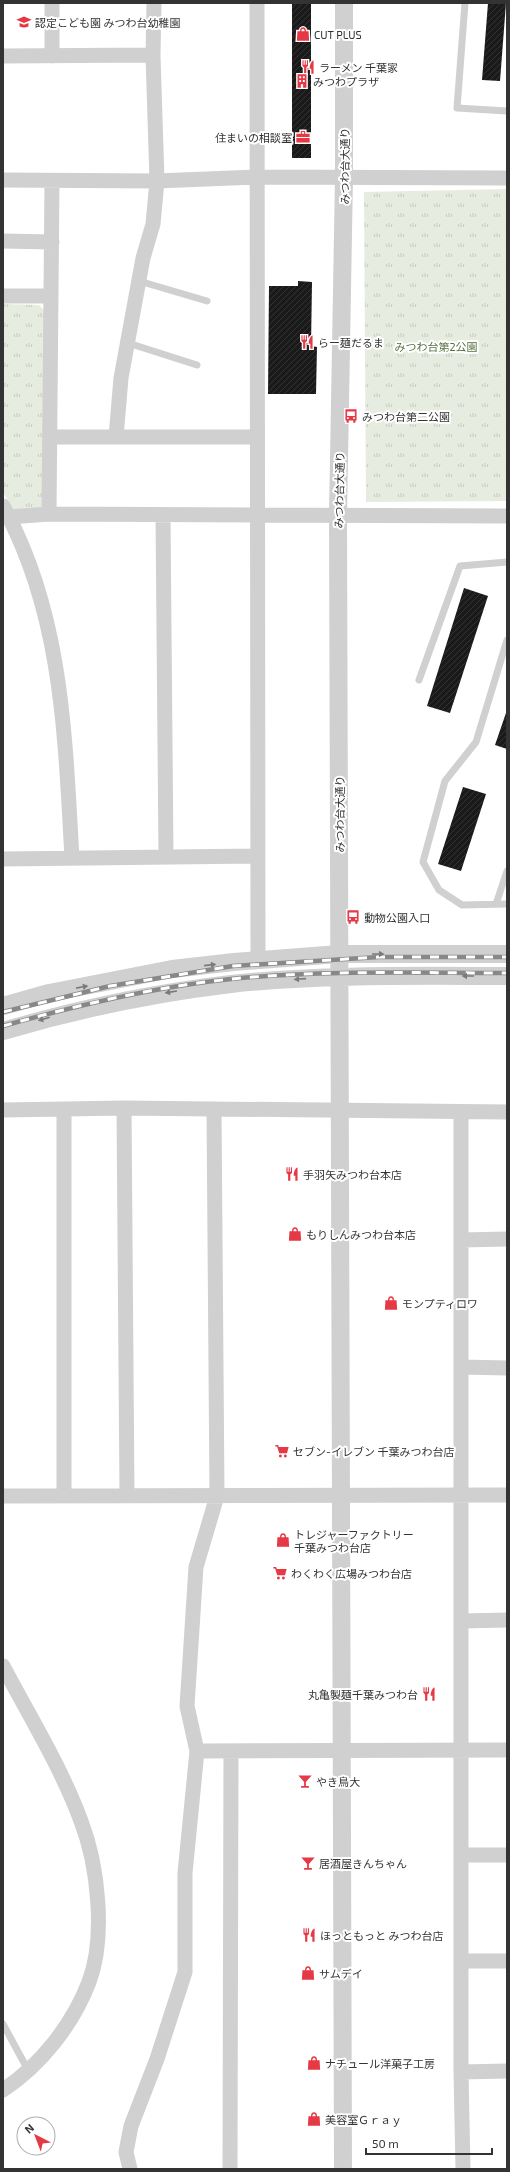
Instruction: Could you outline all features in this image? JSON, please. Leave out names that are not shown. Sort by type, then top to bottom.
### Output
[{"type":"street","points":[[52,3],[52,56]]},
{"type":"street","points":[[116,437],[122,378],[143,258],[153,224],[157,181],[153,54],[154,3]]},
{"type":"street","points":[[257,3],[258,961]]},
{"type":"street","name":"みつわ台大通り","points":[[343,2169],[338,516],[344,177],[344,3]]},
{"type":"street","points":[[3,56],[153,54]]},
{"type":"street","points":[[3,180],[157,181],[256,177],[507,178]]},
{"type":"street","points":[[49,514],[52,181]]},
{"type":"street","points":[[3,241],[52,242]]},
{"type":"street","points":[[3,296],[51,296]]},
{"type":"street","points":[[50,437],[257,437]]},
{"type":"street","points":[[72,858],[64,719],[50,630],[28,563],[6,512],[49,514],[257,516],[507,516]]},
{"type":"street","points":[[163,515],[166,857]]},
{"type":"street","points":[[3,859],[257,856]]},
{"type":"street","points":[[3,1006],[49,993],[172,969],[339,954],[507,954]]},
{"type":"street","points":[[3,1031],[56,1015],[112,1002],[232,984],[339,976],[507,976]]},
{"type":"street","points":[[124,1108],[127,1496]]},
{"type":"street","points":[[3,1110],[124,1108],[507,1112]]},
{"type":"street","points":[[64,1109],[64,1496]]},
{"type":"street","points":[[130,2169],[126,2152],[131,2126],[157,2059],[185,1972],[185,1873],[197,1751],[187,1706],[196,1567],[218,1496],[214,1109]]},
{"type":"street","points":[[461,1112],[460,1495],[462,1620],[462,1961],[460,2072],[463,2169]]},
{"type":"street","points":[[461,1240],[507,1239]]},
{"type":"street","points":[[461,1368],[507,1368]]},
{"type":"street","points":[[3,1496],[507,1495]]},
{"type":"street","points":[[462,1620],[507,1620]]},
{"type":"street","points":[[3,1666],[52,1757],[82,1821],[89,1845],[96,1893],[96,1948],[89,1981],[65,2027],[28,2070],[3,2090]]},
{"type":"street","points":[[197,1751],[507,1750]]},
{"type":"street","points":[[230,1751],[230,2169]]},
{"type":"street","points":[[462,1855],[507,1855]]},
{"type":"street","points":[[462,1961],[507,1961]]},
{"type":"street","points":[[460,2072],[507,2071]]},
{"type":"lane","points":[[466,3],[457,108],[507,111]]},
{"type":"lane","points":[[139,281],[207,302]]},
{"type":"lane","points":[[128,343],[197,365]]},
{"type":"lane","points":[[419,680],[460,566],[507,562]]},
{"type":"lane","points":[[507,640],[476,742],[445,781],[422,862],[439,890],[462,905],[507,904]]},
{"type":"lane","points":[[496,904],[507,871]]},
{"type":"lane","points":[[3,2024],[28,2070]]},
{"type":"green space","name":"みつわ台第2公園","points":[[507,189],[507,501],[366,502],[364,192]]},
{"type":"green space","points":[[3,304],[39,305],[46,312],[45,505],[40,510],[14,513],[3,492]]},
{"type":"building","name":"みつわプラザ","points":[[292,3],[311,3],[311,158],[292,158]]},
{"type":"building","points":[[488,3],[506,3],[500,81],[482,80]]},
{"type":"building","points":[[298,281],[312,282],[311,346],[317,347],[316,394],[268,394],[269,286],[298,286]]},
{"type":"building","points":[[464,588],[488,596],[450,713],[427,706]]},
{"type":"building","points":[[507,710],[507,749],[495,745]]},
{"type":"building","points":[[463,787],[486,794],[461,871],[438,864]]},
{"type":"railway","points":[[3,1012],[110,986],[233,966],[379,957],[507,957]]},
{"type":"railway","points":[[3,1026],[116,998],[202,982],[300,974],[507,973]]},
{"type":"place","name":"認定こども園 みつわ台幼稚園","points":[[24,22]]},
{"type":"place","name":"CUT PLUS","points":[[303,34]]},
{"type":"place","name":"ラーメン 千葉家","points":[[308,67]]},
{"type":"place","name":"みつわプラザ","points":[[302,81]]},
{"type":"place","name":"住まいの相談室","points":[[303,137]]},
{"type":"place","name":"らー麺だるま","points":[[307,342]]},
{"type":"place","name":"みつわ台第二公園","points":[[351,416]]},
{"type":"place","name":"動物公園入口","points":[[353,917]]},
{"type":"place","name":"手羽矢みつわ台本店","points":[[292,1174]]},
{"type":"place","name":"もりしんみつわ台本店","points":[[295,1234]]},
{"type":"place","name":"モンプティロワ","points":[[391,1303]]},
{"type":"place","name":"セブン-イレブン 千葉みつわ台店","points":[[282,1451]]},
{"type":"place","name":"トレジャーファクトリー 千葉みつわ台店","points":[[283,1540]]},
{"type":"place","name":"わくわく広場みつわ台店","points":[[280,1573]]},
{"type":"place","name":"丸亀製麺千葉みつわ台","points":[[429,1694]]},
{"type":"place","name":"やき鳥大","points":[[305,1781]]},
{"type":"place","name":"居酒屋きんちゃん","points":[[308,1863]]},
{"type":"place","name":"ほっともっと みつわ台店","points":[[309,1935]]},
{"type":"place","name":"サムデイ","points":[[308,1973]]},
{"type":"place","name":"ナチュール洋菓子工房","points":[[314,2063]]},
{"type":"place","name":"美容室Ｇｒａｙ","points":[[314,2119]]}]
